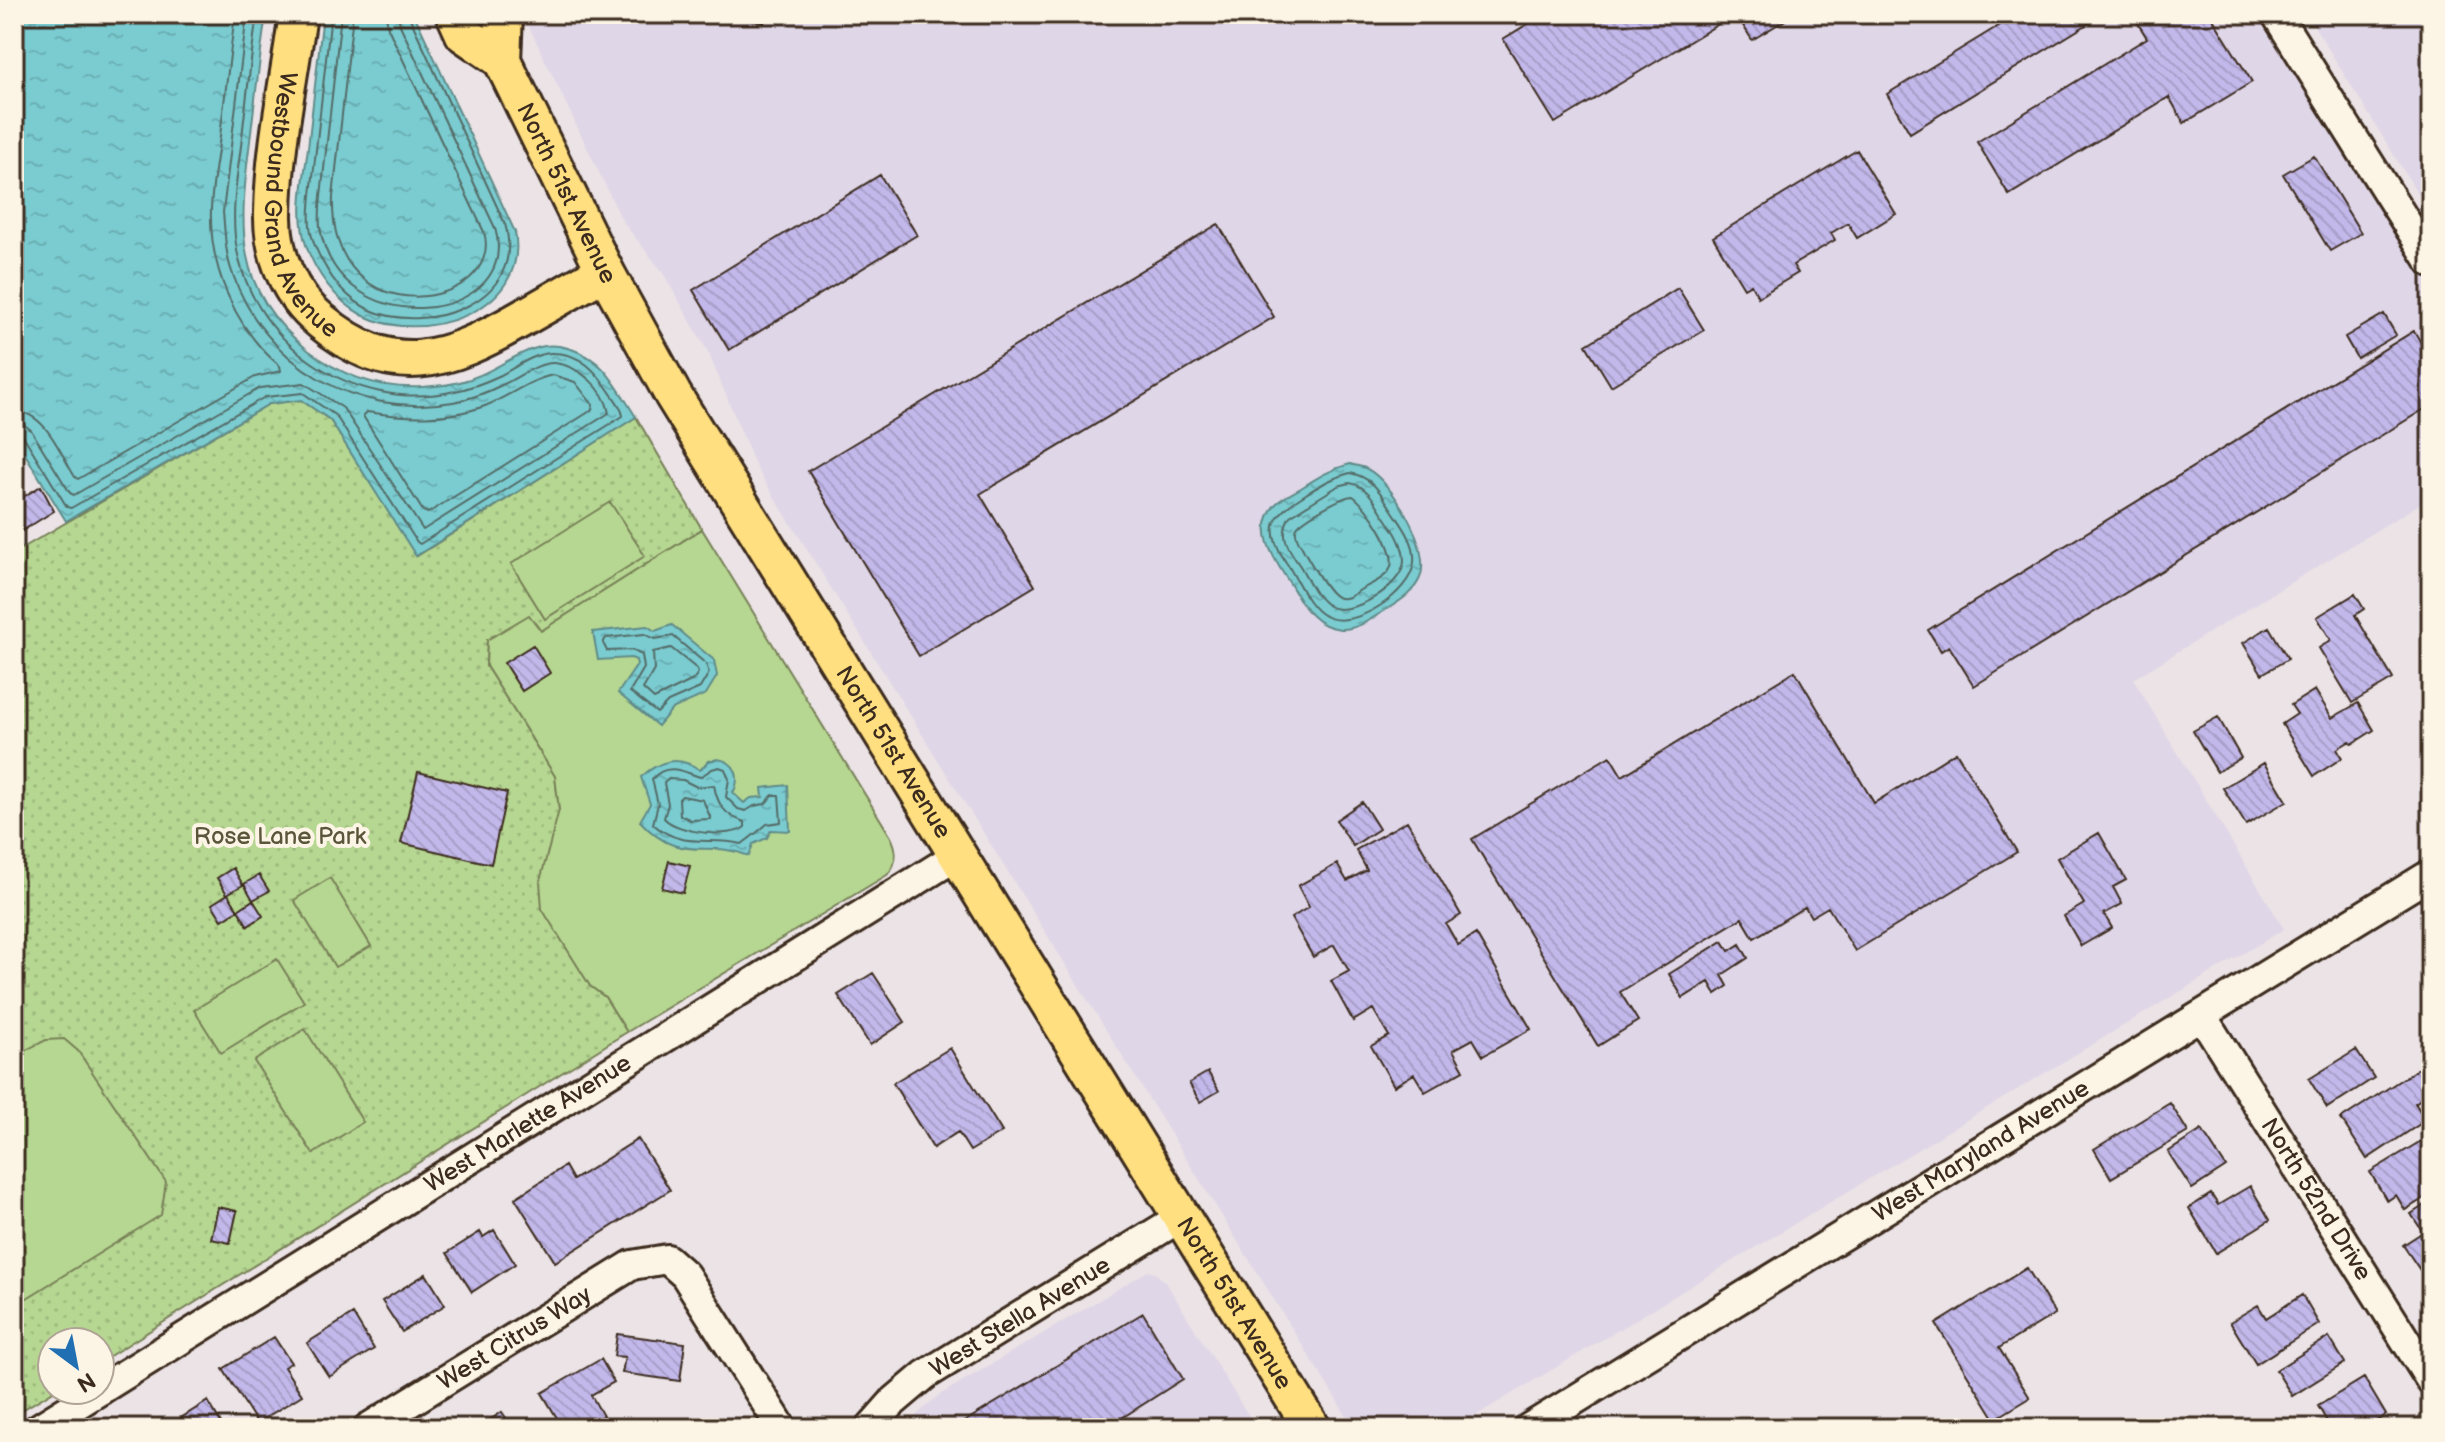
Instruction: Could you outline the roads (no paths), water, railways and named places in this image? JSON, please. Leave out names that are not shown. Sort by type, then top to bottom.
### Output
[{"type":"main road","name":"Westbound Grand Avenue","points":[[298,14],[273,214],[280,261],[298,298],[314,316],[348,341],[381,355],[409,359],[441,356],[477,344],[605,271]]},
{"type":"main road","name":"North 51st Avenue","points":[[455,14],[464,34],[502,60]]},
{"type":"main road","name":"North 51st Avenue","points":[[504,14],[502,60],[605,271],[673,395],[1312,1428]]},
{"type":"street","points":[[2276,14],[2431,262]]},
{"type":"street","name":"West Marlette Avenue","points":[[116,1380],[956,856]]},
{"type":"street","name":"West Maryland Avenue","points":[[1529,1428],[2431,874]]},
{"type":"street","name":"North 52nd Drive","points":[[2202,1016],[2431,1381]]},
{"type":"street","name":"West Stella Avenue","points":[[870,1428],[893,1402],[925,1375],[1181,1217]]},
{"type":"street","name":"West Citrus Way","points":[[368,1428],[632,1265],[667,1259],[685,1275],[782,1428]]},
{"type":"street","name":"West Marlette Avenue","points":[[39,1428],[74,1406]]},
{"type":"water","points":[[14,14],[266,14],[246,172],[244,229],[254,280],[266,304],[284,327],[308,350],[334,367],[362,379],[391,386],[436,386],[462,381],[538,347],[559,346],[574,350],[597,363],[614,382],[636,417],[416,556],[330,420],[301,400],[269,404],[66,521],[14,436]]},
{"type":"water","points":[[323,14],[414,14],[515,232],[515,260],[506,283],[489,302],[467,315],[441,323],[413,326],[386,324],[362,315],[335,294],[310,255],[303,233],[302,196]]},
{"type":"water","points":[[1350,464],[1365,468],[1377,476],[1398,502],[1415,535],[1422,566],[1417,584],[1405,597],[1364,623],[1340,629],[1323,624],[1306,608],[1274,558],[1266,536],[1266,526],[1269,515],[1280,500],[1324,474]]},
{"type":"water","points":[[672,625],[714,660],[717,676],[706,694],[672,709],[658,726],[618,693],[637,665],[636,660],[598,660],[593,632],[647,626],[655,631]]},
{"type":"water","points":[[718,759],[729,763],[736,772],[733,793],[744,803],[751,798],[763,797],[762,788],[788,785],[790,831],[771,830],[767,838],[753,844],[749,856],[733,851],[693,849],[668,843],[640,821],[650,804],[641,777],[648,771],[662,763],[677,761],[700,770],[709,761]]},
{"type":"park label","name":"Rose Lane Park","points":[[280,836]]}]
